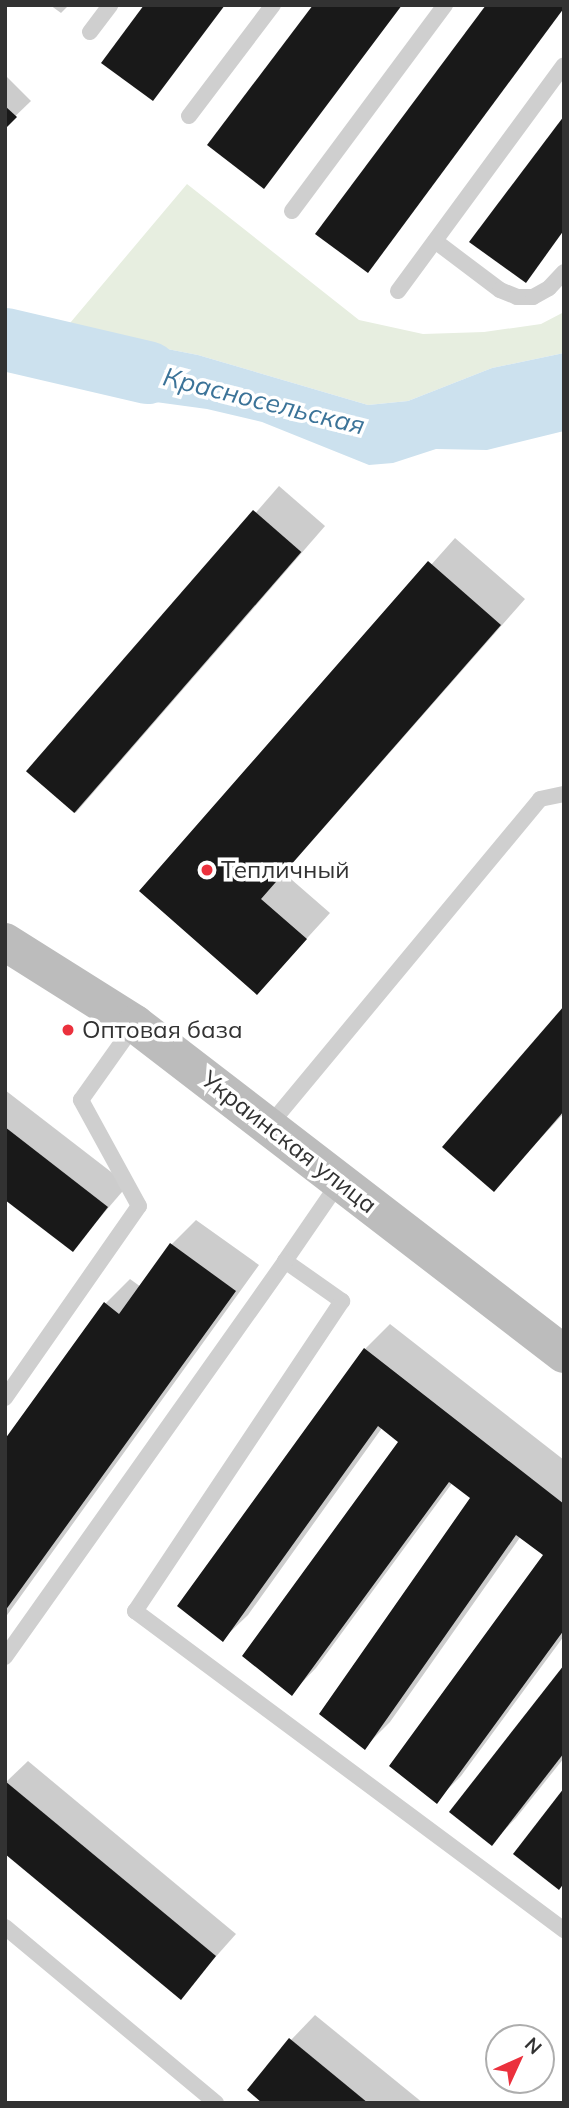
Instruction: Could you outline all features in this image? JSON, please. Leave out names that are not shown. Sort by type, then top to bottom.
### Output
[{"type":"main road","name":"Украинская улица","points":[[5,942],[135,1024],[564,1354]]},
{"type":"lane","points":[[90,32],[110,5]]},
{"type":"lane","points":[[189,116],[273,5]]},
{"type":"lane","points":[[292,211],[445,5]]},
{"type":"lane","points":[[398,291],[564,65]]},
{"type":"lane","points":[[435,241],[499,290],[517,297],[533,297],[549,288],[564,272]]},
{"type":"lane","points":[[268,1127],[540,799],[564,794]]},
{"type":"lane","points":[[5,1398],[139,1206],[81,1100],[135,1024]]},
{"type":"lane","points":[[5,1657],[340,1181]]},
{"type":"lane","points":[[285,1261],[342,1301],[135,1611],[564,1930]]},
{"type":"lane","points":[[5,1927],[216,2103]]},
{"type":"shaded area","points":[[187,184],[359,320],[423,334],[484,332],[541,324],[564,312],[564,353],[492,368],[408,401],[368,405],[198,355],[65,329]]},
{"type":"water","points":[[65,329],[198,355],[368,405],[408,401],[492,368],[564,353],[564,431],[487,450],[436,449],[393,463],[369,465],[262,422],[207,409],[126,398],[57,381]]},
{"type":"building","points":[[144,5],[225,5],[153,101],[101,63]]},
{"type":"building","points":[[313,5],[402,5],[264,189],[207,145]]},
{"type":"building","points":[[486,5],[564,5],[564,8],[368,273],[315,234]]},
{"type":"building","points":[[5,106],[17,117],[5,129]]},
{"type":"building","points":[[564,116],[564,230],[526,283],[469,242]]},
{"type":"building","points":[[253,510],[301,552],[74,813],[26,771]]},
{"type":"building","points":[[428,561],[501,625],[261,899],[307,939],[257,995],[139,891]]},
{"type":"building","points":[[564,1006],[564,1111],[494,1192],[442,1147]]},
{"type":"building","points":[[5,1127],[108,1207],[73,1252],[5,1200]]},
{"type":"building","points":[[170,1243],[236,1291],[5,1611],[5,1439],[104,1302],[119,1314]]},
{"type":"building","points":[[364,1348],[564,1504],[564,1630],[437,1804],[389,1766],[543,1555],[516,1535],[365,1750],[319,1714],[470,1498],[449,1482],[292,1696],[242,1656],[398,1442],[378,1426],[223,1642],[177,1606]]},
{"type":"building","points":[[564,1665],[564,1753],[492,1846],[449,1812]]},
{"type":"building","points":[[5,1781],[216,1956],[181,2000],[5,1854]]},
{"type":"building","points":[[564,1788],[564,1883],[559,1890],[513,1854]]},
{"type":"building","points":[[289,2038],[368,2103],[262,2103],[247,2090]]},
{"type":"waterway","name":"Красносельская","points":[[5,339],[147,372]]},
{"type":"place","name":"Тепличный","points":[[207,870]]},
{"type":"place","name":"Оптовая база","points":[[68,1030]]}]
